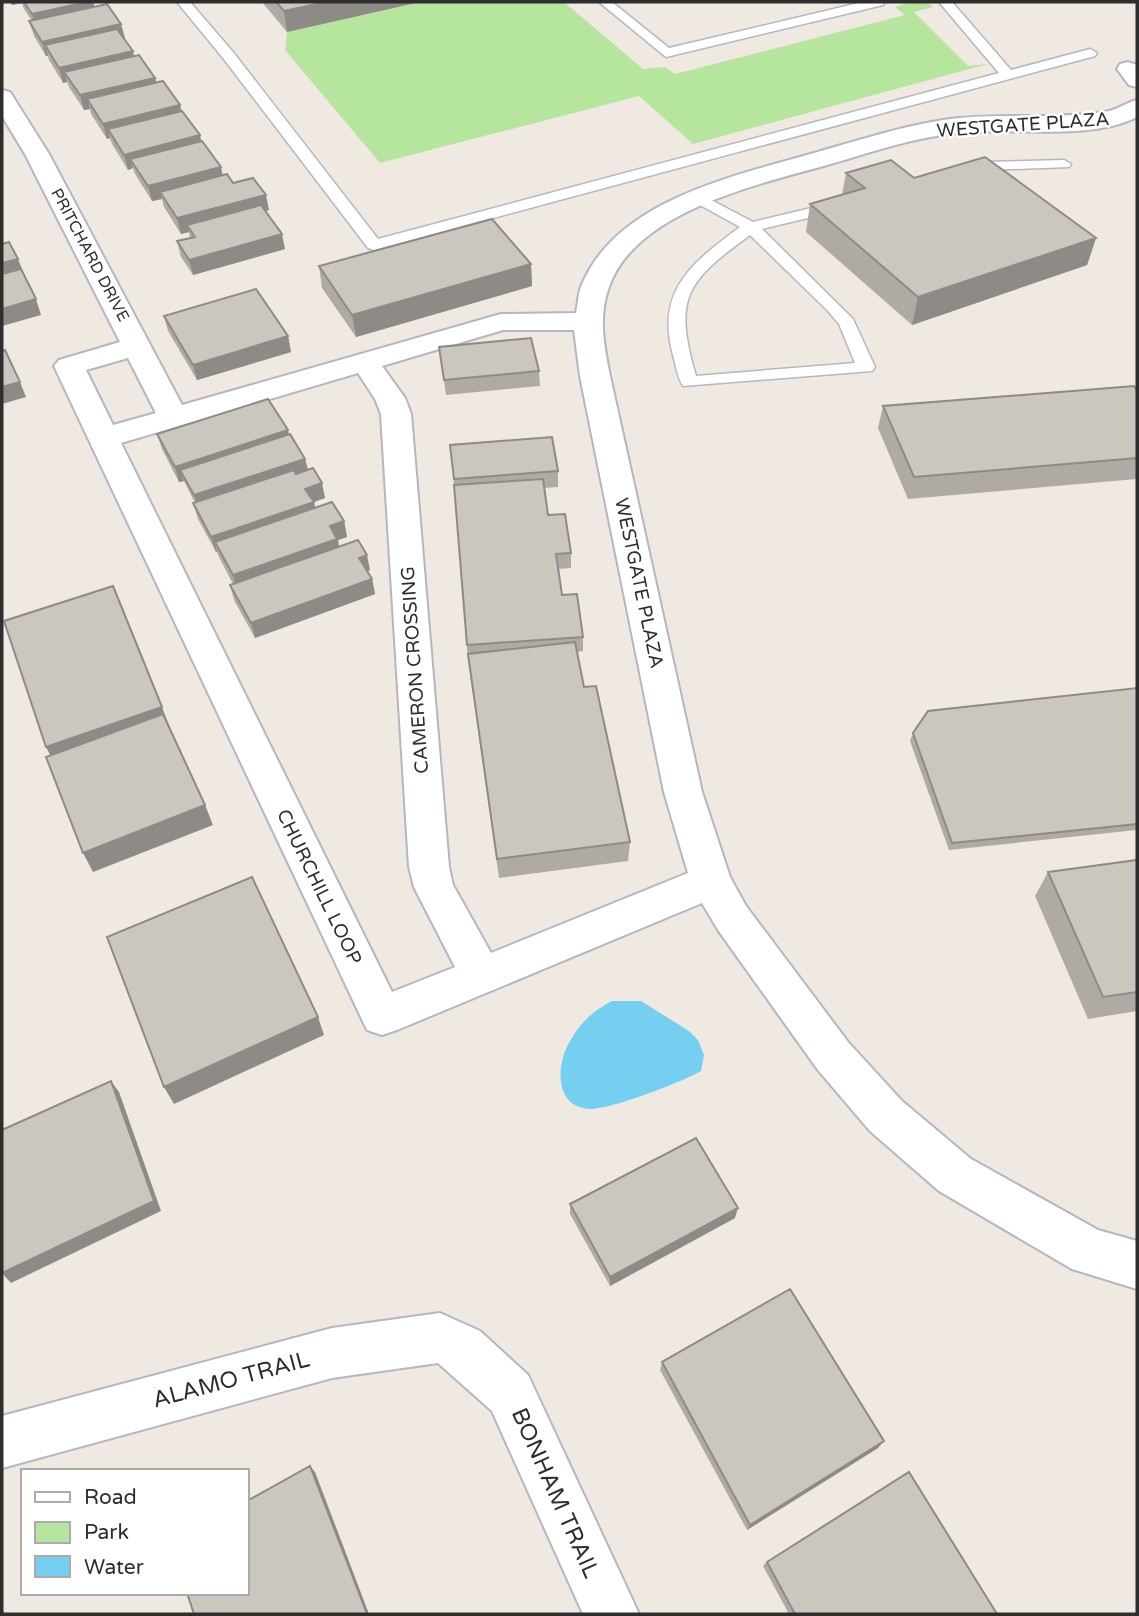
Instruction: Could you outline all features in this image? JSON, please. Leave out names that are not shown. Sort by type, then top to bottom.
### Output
[{"type":"street","name":"PRITCHARD DRIVE","points":[[2,97],[37,154],[173,417]]},
{"type":"street","name":"WESTGATE PLAZA","points":[[1137,107],[1121,118],[1097,122],[983,124],[935,129],[696,197],[659,217],[633,236],[615,255],[599,280],[588,321],[595,376],[683,792],[711,882],[732,918],[775,980],[833,1056],[886,1116],[955,1175],[1088,1252],[1137,1265]]},
{"type":"street","points":[[103,438],[501,322],[588,321]]},
{"type":"street","name":"CHURCHILL LOOP","points":[[138,346],[69,366],[382,1016],[711,882]]},
{"type":"street","name":"CAMERON CROSSING","points":[[364,361],[390,398],[396,414],[429,867],[434,887],[481,975]]},
{"type":"street","name":"ALAMO TRAIL","points":[[2,1442],[332,1353],[440,1338],[462,1349]]},
{"type":"street","name":"BONHAM TRAIL","points":[[462,1349],[510,1393],[611,1614]]},
{"type":"lane","points":[[183,2],[228,55],[374,245],[1090,53]]},
{"type":"lane","points":[[605,2],[667,53],[878,2]]},
{"type":"lane","points":[[944,2],[1009,75]]},
{"type":"lane","points":[[958,173],[985,166],[1064,164]]},
{"type":"lane","points":[[696,197],[751,228],[833,306],[847,323],[866,368],[689,382],[677,339],[676,317],[681,296],[692,275],[711,256],[751,228],[847,205]]},
{"type":"green space","points":[[420,2],[564,2],[643,69],[665,67],[675,74],[905,15],[895,7],[910,2],[927,2],[933,7],[914,12],[968,66],[988,64],[693,144],[639,96],[380,163],[285,50],[287,32]]},
{"type":"water","points":[[612,1001],[641,1001],[689,1031],[698,1040],[704,1055],[701,1071],[663,1088],[613,1105],[589,1109],[569,1101],[561,1083],[565,1050],[583,1023]]},
{"type":"building","points":[[24,2],[87,2],[32,14]]},
{"type":"building","points":[[276,2],[326,2],[284,11]]},
{"type":"building","points":[[107,4],[121,24],[42,42],[29,21]]},
{"type":"building","points":[[117,29],[133,51],[59,68],[45,45]]},
{"type":"building","points":[[139,55],[155,78],[80,95],[64,72]]},
{"type":"building","points":[[163,81],[180,105],[103,124],[87,99]]},
{"type":"building","points":[[182,111],[200,135],[124,155],[108,129]]},
{"type":"building","points":[[202,141],[221,167],[148,186],[130,159]]},
{"type":"building","points":[[985,157],[1096,238],[918,297],[810,204],[865,188],[846,173],[891,160],[914,178]]},
{"type":"building","points":[[227,174],[233,183],[253,178],[266,195],[177,218],[160,192]]},
{"type":"building","points":[[261,205],[282,234],[189,260],[177,241],[195,237],[187,225]]},
{"type":"building","points":[[492,219],[531,264],[352,315],[319,266]]},
{"type":"building","points":[[9,242],[18,259],[2,263],[2,244]]},
{"type":"building","points":[[21,269],[36,299],[2,309],[2,274]]},
{"type":"building","points":[[256,289],[288,336],[193,365],[164,316]]},
{"type":"building","points":[[531,338],[539,371],[444,380],[439,347]]},
{"type":"building","points":[[5,350],[20,382],[2,387],[2,351]]},
{"type":"building","points":[[1134,386],[1137,391],[1137,458],[914,477],[883,406]]},
{"type":"building","points":[[268,399],[288,430],[175,467],[157,434]]},
{"type":"building","points":[[290,434],[305,459],[194,495],[180,470]]},
{"type":"building","points":[[552,437],[558,471],[454,479],[450,445]]},
{"type":"building","points":[[313,468],[322,483],[305,489],[314,502],[211,537],[193,503],[294,470],[296,474]]},
{"type":"building","points":[[543,479],[548,515],[565,514],[571,553],[556,554],[562,595],[577,594],[583,637],[467,645],[454,485]]},
{"type":"building","points":[[332,502],[344,521],[330,526],[337,539],[233,575],[215,542]]},
{"type":"building","points":[[358,540],[367,555],[359,558],[372,579],[251,623],[230,585]]},
{"type":"building","points":[[113,586],[162,707],[46,747],[4,621]]},
{"type":"building","points":[[575,642],[584,687],[596,686],[630,842],[497,859],[468,654]]},
{"type":"building","points":[[1137,688],[1137,824],[952,843],[913,733],[928,711]]},
{"type":"building","points":[[163,714],[205,805],[83,853],[46,757]]},
{"type":"building","points":[[1137,860],[1137,992],[1103,997],[1048,872]]},
{"type":"building","points":[[252,877],[318,1017],[164,1087],[107,937]]},
{"type":"building","points":[[111,1081],[154,1201],[2,1273],[2,1130]]},
{"type":"building","points":[[696,1138],[738,1208],[610,1277],[570,1204]]},
{"type":"building","points":[[790,1289],[884,1441],[750,1525],[662,1362]]},
{"type":"building","points":[[310,1466],[367,1614],[194,1614],[188,1595],[248,1595],[248,1500]]},
{"type":"building","points":[[909,1472],[997,1614],[795,1614],[767,1562]]}]
